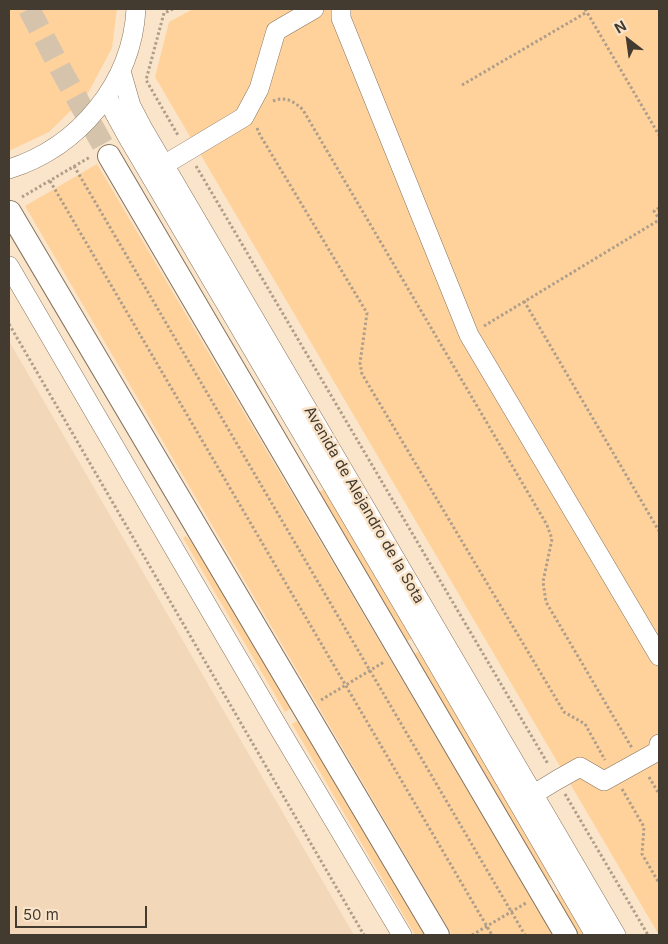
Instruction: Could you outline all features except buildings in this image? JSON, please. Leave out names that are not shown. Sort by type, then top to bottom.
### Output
[{"type":"main road","points":[[103,154],[566,935]]},
{"type":"main road","points":[[14,206],[438,935]]},
{"type":"street","points":[[164,164],[244,117],[259,89],[276,31],[314,9]]},
{"type":"street","points":[[342,9],[341,18],[469,335],[659,656]]},
{"type":"street","points":[[9,169],[30,162],[48,152],[66,140],[95,112],[121,71],[130,44],[137,11]]},
{"type":"street","name":"Avenida de Alejandro de la Sota","points":[[121,71],[136,116],[616,935]]},
{"type":"street","name":"Avenida de Alejandro de la Sota","points":[[107,95],[127,136],[595,935]]},
{"type":"street","points":[[9,266],[272,717],[402,935]]},
{"type":"street","points":[[534,794],[580,767],[604,781],[658,751],[659,744]]},
{"type":"path","points":[[173,9],[164,13],[146,80],[648,935]]},
{"type":"path","points":[[462,85],[586,10],[659,134]]},
{"type":"path","points":[[269,102],[276,99],[291,100],[303,110],[547,525],[552,539],[543,582],[546,602],[659,794]]},
{"type":"path","points":[[257,121],[260,135],[367,313],[360,362],[362,374],[564,712],[585,724],[644,828],[642,854],[659,883]]},
{"type":"path","points":[[14,206],[74,166],[103,154]]},
{"type":"path","points":[[74,166],[526,935]]},
{"type":"path","points":[[50,181],[492,935]]},
{"type":"path","points":[[469,335],[659,220],[654,211],[659,208]]},
{"type":"path","points":[[524,301],[659,531]]},
{"type":"path","points":[[9,324],[364,935]]},
{"type":"path","points":[[317,702],[391,658]]},
{"type":"path","points":[[472,935],[534,899]]},
{"type":"shaded area","points":[[9,9],[117,9],[112,48],[87,95],[49,132],[9,151]]},
{"type":"shaded area","points":[[193,9],[659,9],[659,935],[155,77],[169,22]]},
{"type":"shaded area","points":[[97,164],[553,935],[452,935],[25,206]]},
{"type":"shaded area","points":[[9,341],[68,443],[354,935],[9,935]]},
{"type":"shaded area","points":[[326,488],[414,637],[405,642],[318,493]]},
{"type":"shaded area","points":[[186,536],[206,560],[293,707],[285,712],[183,538]]},
{"type":"shaded area","points":[[422,650],[555,877],[546,883],[412,655]]},
{"type":"shaded area","points":[[300,719],[427,935],[415,935],[292,724]]},
{"type":"shaded area","points":[[562,891],[588,935],[575,935],[552,897]]},
{"type":"tunnel","points":[[29,9],[109,156]]}]
